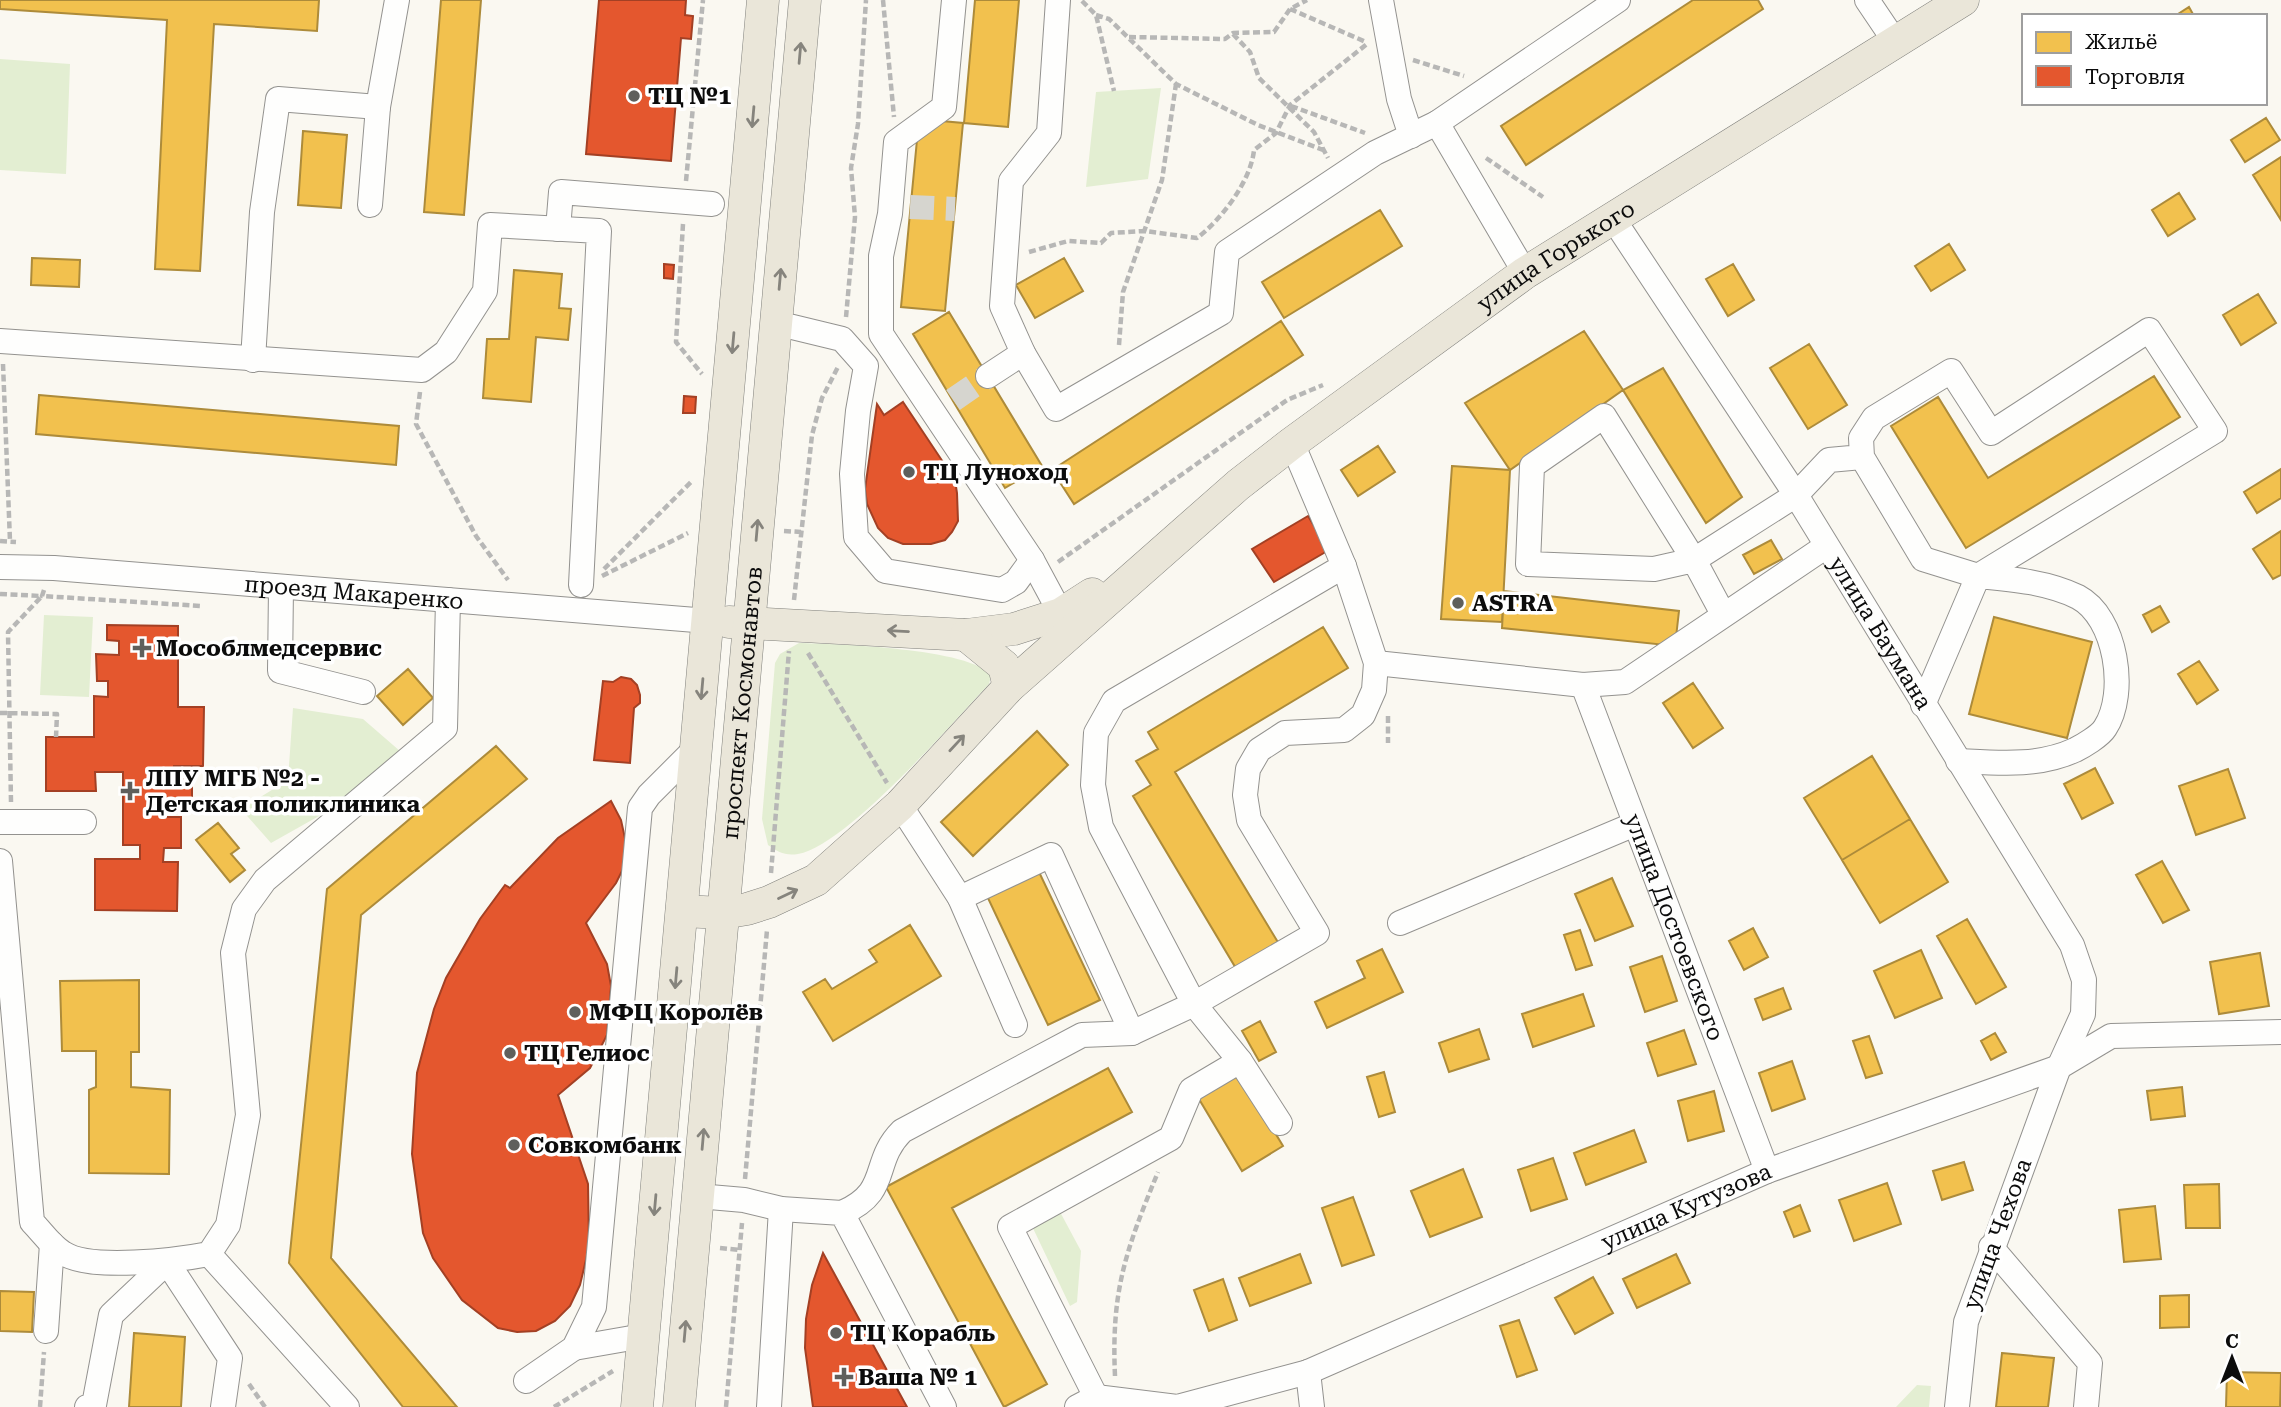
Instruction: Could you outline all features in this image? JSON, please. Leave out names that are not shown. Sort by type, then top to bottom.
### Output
[{"type":"main road","name":"проспект Космонавтов","points":[[637,1407],[764,0]]},
{"type":"main road","name":"проспект Космонавтов","points":[[679,1407],[805,0]]},
{"type":"main road","name":"улица Горького","points":[[1172,542],[1292,443],[1525,273],[1963,0]]},
{"type":"main road","points":[[708,621],[966,635],[1014,629],[1061,614],[1172,542]]},
{"type":"main road","points":[[682,911],[723,913],[769,902],[816,880],[900,805],[1009,687],[1172,542]]},
{"type":"main road","points":[[966,635],[1004,666],[1009,687]]},
{"type":"street","points":[[370,205],[378,107],[397,0]]},
{"type":"street","points":[[954,0],[944,107],[896,142],[890,214],[881,256],[881,334],[944,406],[1061,614]]},
{"type":"street","points":[[1058,0],[1049,133],[1011,181],[1002,306],[1023,353],[1056,409],[1221,313],[1227,252],[1375,153],[1437,123],[1618,0]]},
{"type":"street","points":[[1867,0],[1896,43]]},
{"type":"street","points":[[1382,6],[1399,99],[1403,140]]},
{"type":"street","points":[[253,360],[262,212],[278,99],[378,107]]},
{"type":"street","points":[[1437,123],[1525,273]]},
{"type":"street","points":[[558,229],[561,192],[712,204]]},
{"type":"street","name":"улица Баумана","points":[[1612,217],[1796,495],[1825,547],[2073,945],[2084,980],[2083,1014],[2059,1067]]},
{"type":"street","points":[[1,341],[422,370],[446,352],[485,291],[491,225],[599,231],[581,585]]},
{"type":"street","points":[[776,323],[842,339],[866,366],[858,411],[852,474],[856,537],[885,571],[1002,590],[1016,582],[1032,560]]},
{"type":"street","points":[[1923,705],[1978,576],[2215,430],[2149,330],[1991,433],[1951,371],[1874,418],[1861,438],[1862,457],[1923,559],[1978,576],[2023,580],[2080,598],[2106,628],[2118,664],[2114,701],[2105,729],[2077,749],[2046,761],[1958,761]]},
{"type":"street","points":[[988,376],[1023,353]]},
{"type":"street","points":[[1723,614],[1694,560],[1604,416],[1532,466],[1528,564],[1654,569],[1694,560],[1796,495],[1829,460],[1862,457]]},
{"type":"street","points":[[698,1196],[744,1200],[781,1209],[842,1213],[858,1206],[871,1194],[880,1181],[883,1158],[891,1142],[902,1131],[1082,1035],[1132,1033],[1194,1004],[1317,933],[1250,820],[1244,795],[1248,769],[1259,750],[1285,733],[1343,730],[1363,715],[1374,690],[1377,663],[1344,566],[1292,443]]},
{"type":"street","points":[[1377,663],[1583,685],[1625,682],[1825,547]]},
{"type":"street","points":[[1280,1123],[1240,1061],[1194,1004],[1101,827],[1093,785],[1096,733],[1114,701],[1344,566]]},
{"type":"street","name":"проезд Макаренко","points":[[0,567],[708,621]]},
{"type":"street","points":[[281,587],[280,671],[363,692]]},
{"type":"street","points":[[0,861],[7,1023],[32,1222],[65,1255],[98,1261],[167,1262],[209,1254],[228,1224],[247,1115],[233,953],[244,909],[265,880],[445,728],[448,600]]},
{"type":"street","name":"улица Достоевского","points":[[1583,685],[1767,1171]]},
{"type":"street","points":[[575,1348],[594,1307],[640,808],[649,794],[696,748]]},
{"type":"street","points":[[900,805],[960,898],[1015,1025]]},
{"type":"street","points":[[6,821],[84,822]]},
{"type":"street","points":[[1400,923],[1635,824]]},
{"type":"street","points":[[960,898],[1051,855],[1132,1033]]},
{"type":"street","name":"улица Кутузова","points":[[1086,1402],[1177,1406],[1307,1372],[1767,1171],[2059,1067],[2111,1036],[2281,1032]]},
{"type":"street","points":[[1086,1402],[1010,1227],[1171,1138],[1191,1090],[1240,1061]]},
{"type":"street","name":"улица Чехова","points":[[1957,1407],[1966,1322],[2059,1067]]},
{"type":"street","points":[[769,1407],[781,1209]]},
{"type":"street","points":[[842,1213],[944,1407]]},
{"type":"street","points":[[46,1331],[52,1244]]},
{"type":"street","points":[[1992,1247],[2090,1363],[2086,1407]]},
{"type":"street","points":[[209,1254],[346,1407]]},
{"type":"street","points":[[87,1407],[94,1405],[111,1315],[167,1262]]},
{"type":"street","points":[[167,1262],[230,1358],[223,1407]]},
{"type":"street","points":[[526,1381],[575,1348],[643,1336]]},
{"type":"street","points":[[1307,1372],[1312,1407]]},
{"type":"path","points":[[701,387],[702,374],[677,342],[684,202],[703,0]]},
{"type":"path","points":[[812,435],[822,398],[838,368],[848,309],[855,217],[851,168],[858,124],[866,0]]},
{"type":"path","points":[[883,0],[896,142]]},
{"type":"path","points":[[1081,0],[1096,15],[1109,19],[1176,84],[1276,132],[1322,150],[1314,132],[1259,78],[1250,52],[1233,33]]},
{"type":"path","points":[[1129,37],[1225,39],[1233,33],[1274,32],[1290,9],[1307,0]]},
{"type":"path","points":[[1004,259],[1068,240],[1101,243],[1111,233],[1145,231],[1196,238],[1207,230],[1248,171],[1254,150],[1276,132],[1290,106],[1368,43],[1382,6]]},
{"type":"path","points":[[1096,15],[1114,91]]},
{"type":"path","points":[[1118,373],[1123,292],[1162,180],[1176,84]]},
{"type":"path","points":[[1290,106],[1403,140]]},
{"type":"path","points":[[1479,153],[1543,197]]},
{"type":"path","points":[[0,541],[10,541],[1,341]]},
{"type":"path","points":[[422,370],[416,424],[476,536],[508,580]]},
{"type":"path","points":[[694,489],[695,471]]},
{"type":"path","points":[[581,585],[614,561],[695,478]]},
{"type":"path","points":[[688,545],[690,523]]},
{"type":"path","points":[[581,585],[689,532]]},
{"type":"path","points":[[0,594],[42,596],[8,632],[6,821]]},
{"type":"path","points":[[792,625],[900,805]]},
{"type":"path","points":[[0,713],[57,714],[56,737]]},
{"type":"path","points":[[1086,1402],[1115,1377],[1115,1308],[1122,1268],[1158,1171],[1147,1151]]},
{"type":"path","points":[[40,1407],[46,1331]]},
{"type":"path","points":[[554,1407],[618,1369],[616,1381]]},
{"type":"green space","points":[[0,59],[70,64],[66,174],[0,170]]},
{"type":"green space","points":[[1161,88],[1148,179],[1086,187],[1096,92]]},
{"type":"green space","points":[[44,615],[93,617],[89,697],[40,695]]},
{"type":"green space","points":[[799,643],[870,646],[932,654],[958,659],[979,667],[991,676],[989,684],[870,807],[843,830],[818,846],[798,854],[789,854],[768,845],[762,819],[775,663],[780,654]]},
{"type":"green space","points":[[293,708],[363,719],[408,758],[335,807],[271,843],[241,809],[288,780]]},
{"type":"green space","points":[[1059,1210],[1081,1251],[1077,1302],[1070,1306],[1031,1224]]},
{"type":"green space","points":[[1917,1385],[1931,1386],[1929,1407],[1896,1407]]},
{"type":"building: Жильё","points":[[0,0],[319,0],[317,31],[214,24],[200,271],[155,269],[167,20],[0,9]]},
{"type":"building: Жильё","points":[[441,0],[481,0],[464,215],[424,212]]},
{"type":"building: Жильё","points":[[975,0],[1019,0],[1008,127],[964,123]]},
{"type":"building: Жильё","points":[[1693,0],[1758,0],[1763,9],[1526,165],[1501,126]]},
{"type":"building: Жильё","points":[[2189,7],[2193,14],[2178,14]]},
{"type":"building: Жильё","points":[[2266,118],[2280,140],[2245,162],[2231,140]]},
{"type":"building: Жильё","points":[[919,119],[963,123],[945,311],[901,307]]},
{"type":"building: Жильё","points":[[303,131],[347,135],[341,208],[298,205]]},
{"type":"building: Жильё","points":[[2281,157],[2281,220],[2253,175]]},
{"type":"building: Жильё","points":[[2179,193],[2195,219],[2168,236],[2152,210]]},
{"type":"building: Жильё","points":[[1380,210],[1402,246],[1284,318],[1262,282]]},
{"type":"building: Жильё","points":[[1949,244],[1965,270],[1931,291],[1915,266]]},
{"type":"building: Жильё","points":[[32,258],[80,260],[79,287],[31,285]]},
{"type":"building: Жильё","points":[[1064,258],[1083,291],[1035,318],[1016,285]]},
{"type":"building: Жильё","points":[[1733,264],[1754,300],[1728,316],[1706,279]]},
{"type":"building: Жильё","points":[[514,270],[562,274],[559,308],[571,309],[568,340],[536,337],[531,402],[483,398],[487,339],[509,339]]},
{"type":"building: Жильё","points":[[2258,294],[2276,323],[2241,345],[2223,315]]},
{"type":"building: Жильё","points":[[949,312],[1042,466],[1005,488],[913,334]]},
{"type":"building: Жильё","points":[[1281,321],[1303,355],[1074,504],[1052,470]]},
{"type":"building: Жильё","points":[[1584,331],[1623,390],[1510,470],[1465,403]]},
{"type":"building: Жильё","points":[[1809,344],[1847,405],[1808,429],[1770,368]]},
{"type":"building: Жильё","points":[[1663,368],[1742,497],[1706,523],[1623,390]]},
{"type":"building: Жильё","points":[[2154,376],[2180,417],[1966,548],[1891,426],[1938,397],[1988,478]]},
{"type":"building: Жильё","points":[[39,395],[399,426],[396,465],[36,434]]},
{"type":"building: Жильё","points":[[1378,446],[1395,472],[1358,496],[1341,470]]},
{"type":"building: Жильё","points":[[1452,466],[1510,470],[1502,622],[1441,619]]},
{"type":"building: Жильё","points":[[2281,469],[2281,498],[2257,513],[2244,492]]},
{"type":"building: Жильё","points":[[2281,531],[2281,575],[2273,579],[2253,549]]},
{"type":"building: Жильё","points":[[1771,540],[1782,559],[1754,574],[1743,555]]},
{"type":"building: Жильё","points":[[1504,591],[1679,611],[1675,646],[1502,628]]},
{"type":"building: Жильё","points":[[2160,606],[2169,622],[2152,632],[2143,615]]},
{"type":"building: Жильё","points":[[1994,617],[2092,642],[2067,738],[1969,714]]},
{"type":"building: Жильё","points":[[1323,627],[1348,668],[1175,772],[1279,944],[1237,970],[1133,796],[1151,785],[1136,761],[1158,749],[1148,732]]},
{"type":"building: Жильё","points":[[2199,661],[2218,690],[2197,704],[2178,674]]},
{"type":"building: Жильё","points":[[408,669],[433,698],[403,725],[377,696]]},
{"type":"building: Жильё","points":[[1693,683],[1723,728],[1693,748],[1663,703]]},
{"type":"building: Жильё","points":[[1037,731],[1068,765],[973,856],[941,822]]},
{"type":"building: Жильё","points":[[496,746],[527,779],[361,915],[331,1258],[457,1407],[403,1407],[289,1263],[327,889]]},
{"type":"building: Жильё","points":[[1872,756],[1910,819],[1842,860],[1804,798]]},
{"type":"building: Жильё","points":[[2095,768],[2113,803],[2082,819],[2064,784]]},
{"type":"building: Жильё","points":[[2228,769],[2245,818],[2196,835],[2179,786]]},
{"type":"building: Жильё","points":[[1910,819],[1948,882],[1880,923],[1842,860]]},
{"type":"building: Жильё","points":[[218,823],[239,848],[231,854],[245,870],[230,882],[196,840]]},
{"type":"building: Жильё","points":[[2162,861],[2189,910],[2163,923],[2136,875]]},
{"type":"building: Жильё","points":[[1039,872],[1100,1000],[1048,1025],[987,896]]},
{"type":"building: Жильё","points":[[1612,878],[1633,926],[1595,941],[1575,894]]},
{"type":"building: Жильё","points":[[1967,919],[2006,987],[1976,1004],[1937,936]]},
{"type":"building: Жильё","points":[[910,925],[941,976],[833,1041],[803,992],[825,979],[832,989],[877,962],[869,950]]},
{"type":"building: Жильё","points":[[1753,928],[1768,957],[1744,970],[1729,941]]},
{"type":"building: Жильё","points":[[1580,930],[1592,965],[1576,970],[1564,935]]},
{"type":"building: Жильё","points":[[1382,949],[1403,992],[1327,1028],[1315,1002],[1365,978],[1357,961]]},
{"type":"building: Жильё","points":[[1921,950],[1942,998],[1895,1018],[1874,971]]},
{"type":"building: Жильё","points":[[2260,953],[2269,1006],[2219,1014],[2210,962]]},
{"type":"building: Жильё","points":[[1662,956],[1677,1001],[1645,1012],[1630,967]]},
{"type":"building: Жильё","points":[[139,980],[139,1052],[131,1052],[131,1087],[170,1090],[169,1174],[89,1173],[89,1090],[96,1087],[96,1051],[62,1051],[60,981]]},
{"type":"building: Жильё","points":[[1783,988],[1791,1009],[1763,1020],[1755,999]]},
{"type":"building: Жильё","points":[[1583,994],[1594,1026],[1533,1047],[1522,1014]]},
{"type":"building: Жильё","points":[[1260,1021],[1276,1052],[1259,1061],[1242,1031]]},
{"type":"building: Жильё","points":[[1479,1029],[1489,1059],[1449,1072],[1439,1043]]},
{"type":"building: Жильё","points":[[1684,1030],[1696,1064],[1658,1076],[1647,1043]]},
{"type":"building: Жильё","points":[[1995,1033],[2006,1052],[1991,1060],[1981,1041]]},
{"type":"building: Жильё","points":[[1869,1036],[1882,1073],[1866,1078],[1853,1041]]},
{"type":"building: Жильё","points":[[1792,1061],[1805,1099],[1772,1111],[1759,1073]]},
{"type":"building: Жильё","points":[[1108,1068],[1132,1112],[952,1208],[1047,1384],[1004,1407],[886,1187]]},
{"type":"building: Жильё","points":[[1237,1070],[1283,1146],[1242,1171],[1196,1094]]},
{"type":"building: Жильё","points":[[1384,1072],[1395,1112],[1379,1117],[1367,1077]]},
{"type":"building: Жильё","points":[[2182,1087],[2185,1116],[2151,1120],[2147,1091]]},
{"type":"building: Жильё","points":[[1714,1091],[1724,1131],[1688,1141],[1678,1101]]},
{"type":"building: Жильё","points":[[1634,1130],[1646,1162],[1586,1185],[1574,1153]]},
{"type":"building: Жильё","points":[[1553,1158],[1567,1199],[1531,1211],[1518,1170]]},
{"type":"building: Жильё","points":[[1964,1162],[1973,1190],[1942,1200],[1933,1171]]},
{"type":"building: Жильё","points":[[1463,1169],[1482,1217],[1430,1237],[1411,1191]]},
{"type":"building: Жильё","points":[[1887,1183],[1901,1224],[1854,1241],[1839,1200]]},
{"type":"building: Жильё","points":[[2219,1184],[2220,1228],[2186,1228],[2184,1185]]},
{"type":"building: Жильё","points":[[1353,1197],[1374,1255],[1342,1266],[1322,1208]]},
{"type":"building: Жильё","points":[[1800,1205],[1810,1231],[1794,1237],[1784,1212]]},
{"type":"building: Жильё","points":[[2155,1206],[2161,1259],[2124,1262],[2119,1210]]},
{"type":"building: Жильё","points":[[1300,1254],[1311,1283],[1250,1306],[1239,1278]]},
{"type":"building: Жильё","points":[[1676,1254],[1690,1283],[1637,1308],[1623,1279]]},
{"type":"building: Жильё","points":[[1593,1277],[1613,1313],[1575,1334],[1555,1298]]},
{"type":"building: Жильё","points":[[1223,1279],[1237,1320],[1209,1331],[1194,1290]]},
{"type":"building: Жильё","points":[[0,1291],[34,1292],[32,1332],[0,1331]]},
{"type":"building: Жильё","points":[[2189,1295],[2189,1327],[2160,1328],[2160,1296]]},
{"type":"building: Жильё","points":[[1519,1320],[1537,1370],[1517,1377],[1500,1326]]},
{"type":"building: Жильё","points":[[134,1333],[185,1337],[181,1407],[129,1407]]},
{"type":"building: Жильё","points":[[2002,1353],[2054,1358],[2048,1407],[1996,1407]]},
{"type":"building: Жильё","points":[[2227,1372],[2281,1373],[2280,1407],[2226,1407]]},
{"type":"building: Торговля","name":"ТЦ №1","points":[[599,0],[686,0],[685,15],[693,16],[691,39],[681,38],[671,161],[586,154]]},
{"type":"building: Торговля","points":[[664,264],[674,265],[673,279],[664,278]]},
{"type":"building: Торговля","points":[[684,396],[696,397],[695,413],[683,413]]},
{"type":"building: Торговля","name":"ТЦ Луноход","points":[[903,402],[955,480],[958,521],[945,540],[931,544],[903,544],[888,538],[878,528],[867,504],[865,489],[877,404],[884,415]]},
{"type":"building: Торговля","points":[[1308,516],[1329,550],[1274,582],[1252,549]]},
{"type":"building: Торговля","points":[[107,625],[178,626],[178,707],[204,707],[203,766],[174,766],[174,779],[192,780],[192,807],[163,807],[163,817],[181,817],[181,848],[164,848],[163,862],[178,862],[177,911],[95,910],[95,859],[140,859],[140,845],[123,845],[123,772],[95,772],[96,791],[46,791],[46,737],[94,737],[94,696],[108,697],[108,681],[97,681],[96,654],[119,655],[119,641],[107,640]]},
{"type":"building: Торговля","points":[[621,677],[631,679],[637,685],[640,695],[640,703],[634,708],[630,763],[594,760],[603,681],[613,682]]},
{"type":"building: Торговля","name":"ТЦ Гелиос","points":[[611,801],[621,820],[626,843],[625,865],[616,883],[586,923],[607,964],[611,986],[607,1035],[590,1068],[558,1095],[588,1184],[589,1247],[580,1285],[570,1306],[555,1321],[536,1331],[517,1332],[498,1328],[462,1300],[433,1258],[423,1233],[412,1154],[417,1073],[434,1009],[446,978],[480,919],[505,885],[510,888],[558,838]]},
{"type":"building: Торговля","name":"ТЦ Корабль","points":[[823,1253],[907,1407],[813,1407],[805,1348],[806,1319],[812,1285]]},
{"type":"tunnel","points":[[910,207],[955,209]]},
{"type":"tunnel","points":[[953,400],[988,376]]},
{"type":"place","name":"ТЦ №1","points":[[634,96]]},
{"type":"place","name":"ТЦ Луноход","points":[[909,472]]},
{"type":"place","name":"ASTRA","points":[[1458,603]]},
{"type":"place","name":"Мособлмедсервис","points":[[142,648]]},
{"type":"place","name":"ЛПУ МГБ №2 - Детская поликлиника","points":[[130,791]]},
{"type":"place","name":"МФЦ Королёв","points":[[575,1012]]},
{"type":"place","name":"ТЦ Гелиос","points":[[510,1053]]},
{"type":"place","name":"Совкомбанк","points":[[514,1145]]},
{"type":"place","name":"ТЦ Корабль","points":[[836,1333]]},
{"type":"place","name":"Ваша № 1","points":[[844,1377]]}]
